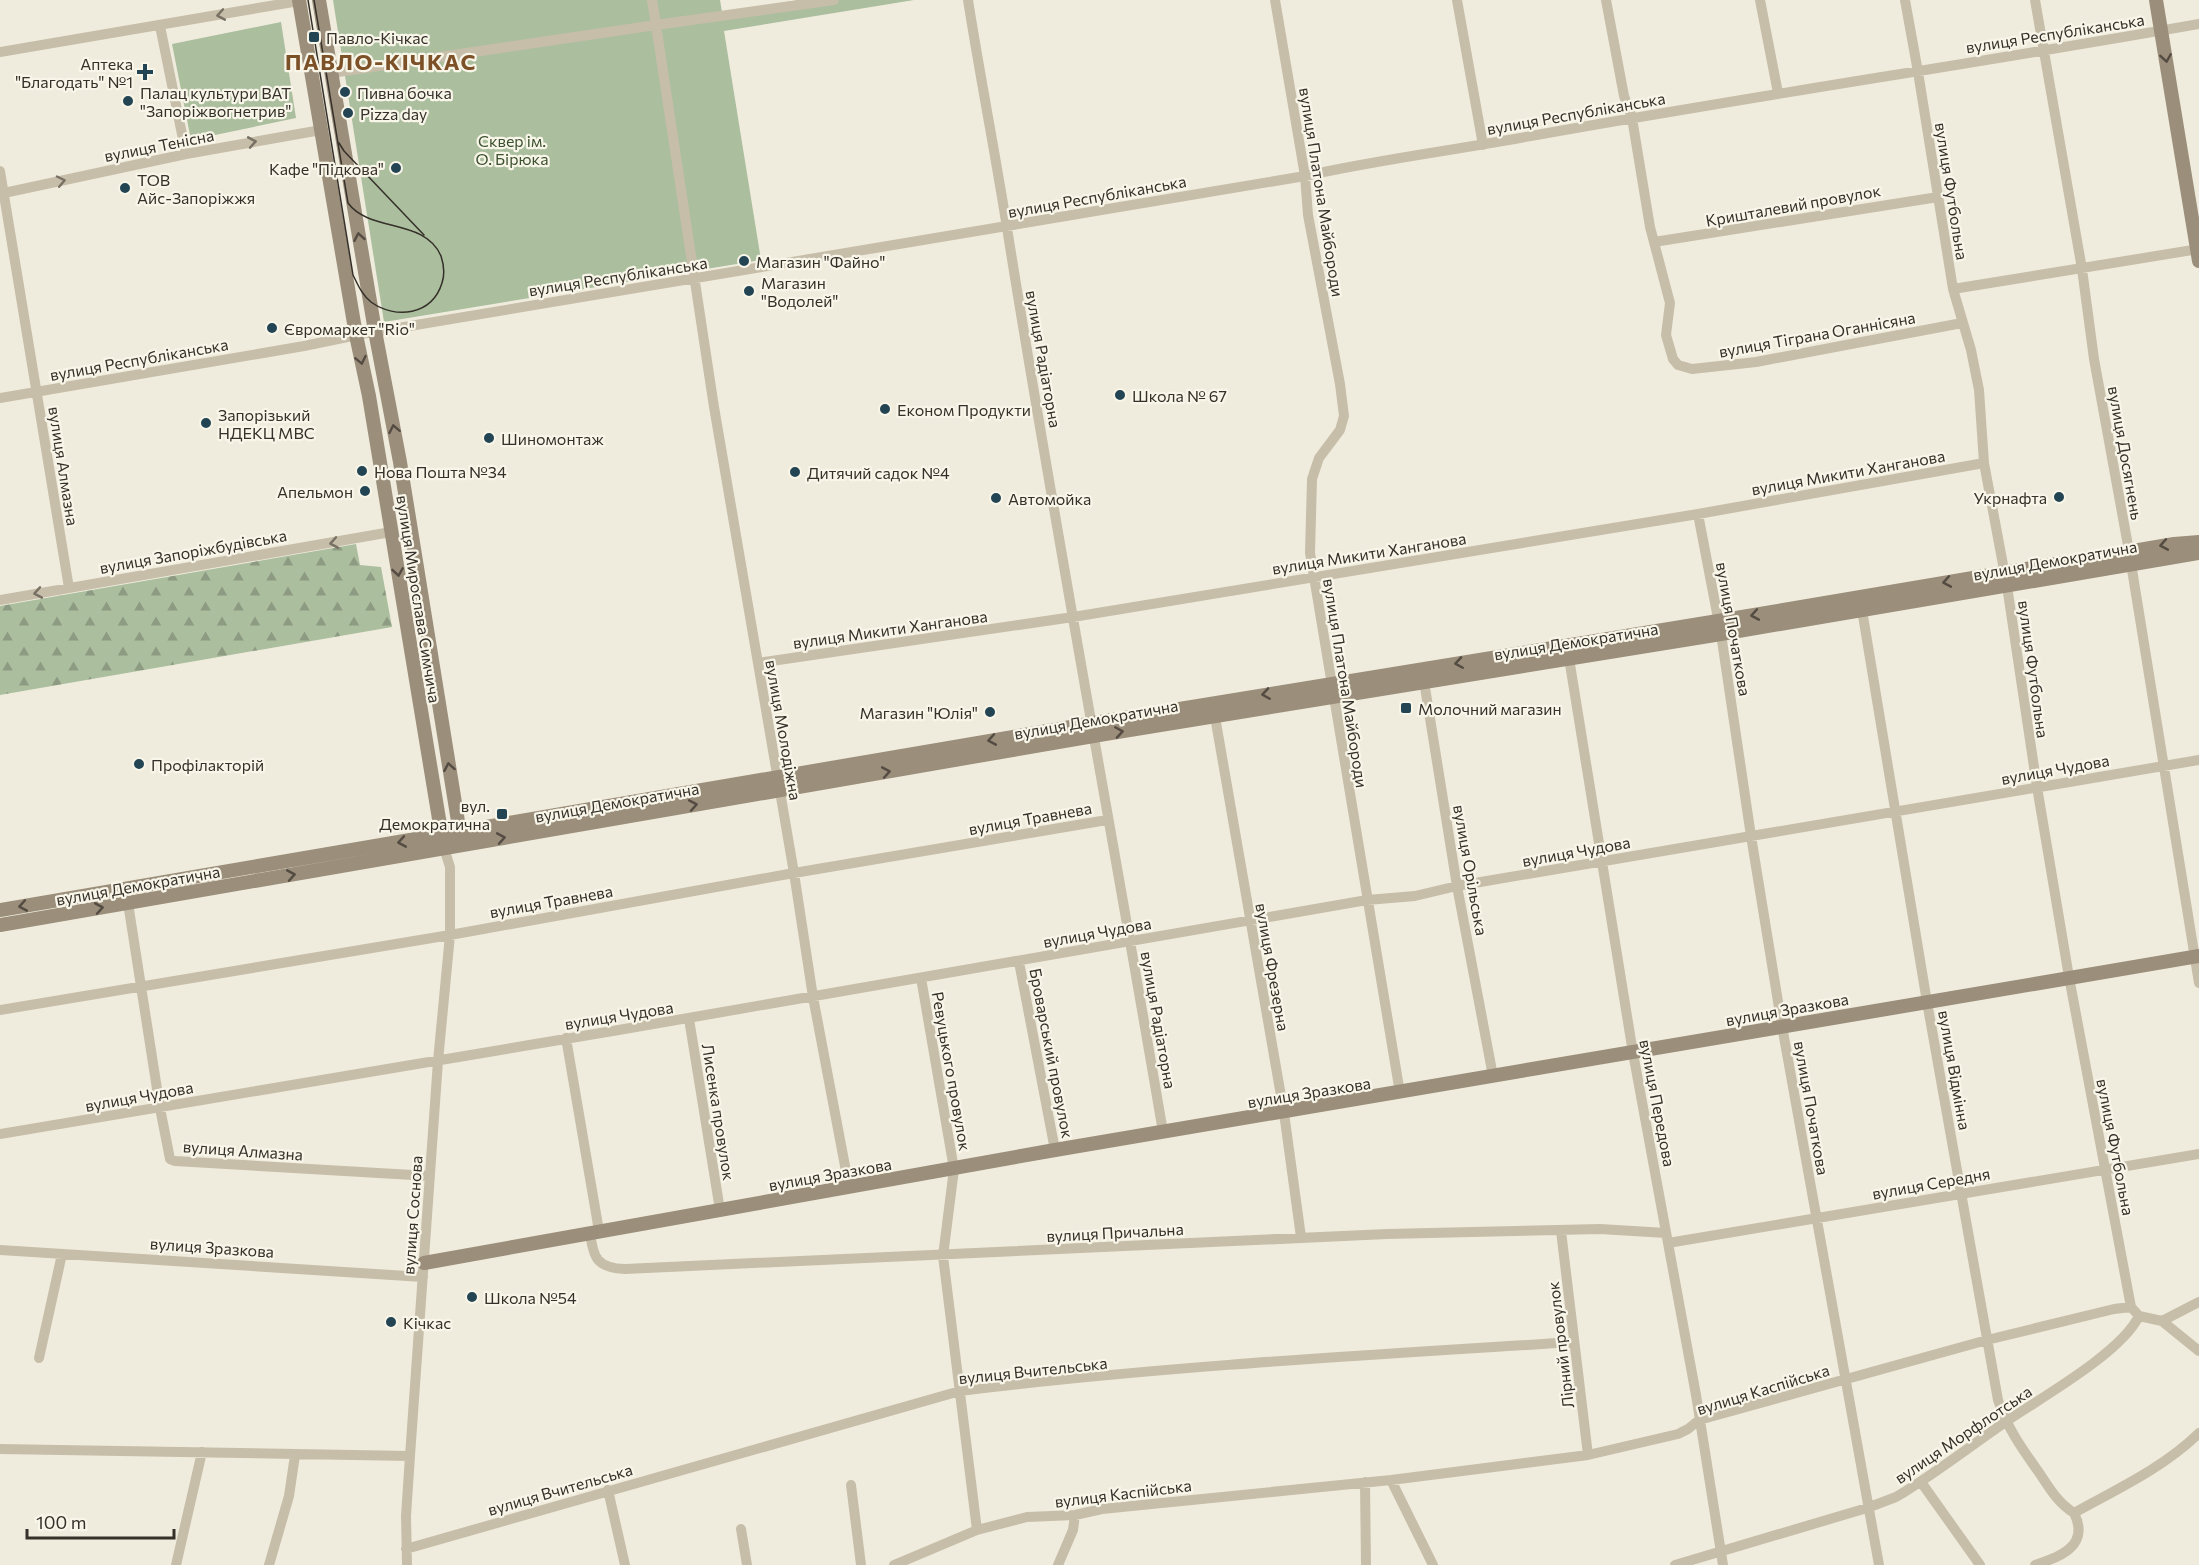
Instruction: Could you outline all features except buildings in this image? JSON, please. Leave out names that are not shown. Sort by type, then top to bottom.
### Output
[{"type":"street","name":"вулиця Мирослава Симчича","points":[[319,0],[375,331],[400,462],[461,839]]},
{"type":"street","name":"вулиця Молодіжна","points":[[652,0],[693,278],[813,997],[849,1187]]},
{"type":"street","points":[[338,72],[834,0]]},
{"type":"street","name":"вулиця Радіаторна","points":[[968,0],[1107,820],[1131,942],[1163,1132]]},
{"type":"street","name":"вулиця Платона Майбороди","points":[[1275,0],[1305,176],[1308,215],[1344,416],[1340,430],[1319,458],[1312,479],[1310,553],[1400,1093]]},
{"type":"street","points":[[1456,0],[1483,145]]},
{"type":"street","points":[[1606,0],[1624,96],[1632,118],[1644,196],[1654,242]]},
{"type":"street","points":[[1760,0],[1778,93]]},
{"type":"street","name":"вулиця Футбольна","points":[[1905,0],[1953,289],[1971,350],[1979,390],[1984,462],[2006,579],[2037,788],[2069,977],[2135,1311]]},
{"type":"street","name":"вулиця Досягнень","points":[[2035,0],[2082,269],[2094,359],[2130,557],[2199,983]]},
{"type":"street","points":[[1953,289],[2198,253],[2156,0]]},
{"type":"street","name":"вулиця Мирослава Симчича","points":[[299,1],[356,335],[369,396],[442,842]]},
{"type":"street","points":[[0,52],[299,1]]},
{"type":"street","name":"вулиця Республіканська","points":[[0,399],[375,331],[1305,176],[1350,166],[1778,93],[1918,72],[2199,24]]},
{"type":"street","points":[[160,26],[186,154]]},
{"type":"street","name":"вулиця Тенісна","points":[[4,193],[186,154],[321,130]]},
{"type":"street","name":"вулиця Алмазна","points":[[0,171],[69,588]]},
{"type":"street","name":"Кришталевий провулок","points":[[1654,242],[1938,197]]},
{"type":"street","name":"вулиця Тіграна Оганнісяна","points":[[1654,242],[1670,303],[1666,335],[1673,359],[1678,365],[1692,369],[1756,362],[1962,323]]},
{"type":"street","name":"вулиця Микити Ханганова","points":[[758,663],[1073,617],[1314,578],[1698,514],[1984,462]]},
{"type":"street","name":"вулиця Початкова","points":[[1698,514],[1719,627],[1782,1026],[1879,1565]]},
{"type":"street","name":"вулиця Запоріжбудівська","points":[[0,600],[391,532]]},
{"type":"street","name":"вулиця Демократична","points":[[0,910],[461,839],[1092,730],[2006,579],[2130,557],[2174,544],[2199,542]]},
{"type":"street","name":"вулиця Демократична","points":[[2130,557],[2199,553]]},
{"type":"street","name":"вулиця Демократична","points":[[1719,627],[1862,610],[2006,579]]},
{"type":"street","name":"вулиця Відмінна","points":[[1862,610],[1927,1002],[1998,1400],[2006,1422],[2018,1444],[2058,1501],[2074,1513]]},
{"type":"street","name":"вулиця Передова","points":[[1568,652],[1633,1053],[1723,1565]]},
{"type":"street","name":"вулиця Орільська","points":[[1424,676],[1457,886],[1493,1076]]},
{"type":"street","name":"вулиця Фрезерна","points":[[1214,710],[1284,1113],[1301,1238]]},
{"type":"street","name":"вулиця Чудова","points":[[0,1134],[689,1019],[1367,900],[1415,896],[1457,886],[1895,810],[2199,760]]},
{"type":"street","name":"вулиця Травнева","points":[[0,1010],[450,935],[1107,820]]},
{"type":"street","points":[[450,867],[461,839]]},
{"type":"street","points":[[442,842],[450,867]]},
{"type":"street","name":"вулиця Демократична","points":[[0,925],[128,903],[442,842]]},
{"type":"street","name":"вулиця Соснова","points":[[407,1565],[410,1456],[438,1061],[450,935],[450,867]]},
{"type":"street","name":"вулиця Алмазна","points":[[128,903],[169,1157],[175,1161],[430,1176]]},
{"type":"street","name":"вулиця Зразкова","points":[[0,1250],[423,1270],[594,1231],[1055,1150],[1284,1113],[2196,956]]},
{"type":"street","name":"Броварський провулок","points":[[1019,962],[1055,1150]]},
{"type":"street","name":"Ревуцького провулок","points":[[921,978],[954,1169],[943,1256],[977,1530]]},
{"type":"street","name":"Лисенка провулок","points":[[689,1019],[720,1210]]},
{"type":"street","name":"вулиця Причальна","points":[[566,1038],[594,1231],[594,1254],[599,1262],[615,1269],[943,1256],[1301,1238],[1600,1229],[1667,1238]]},
{"type":"street","name":"вулиця Середня","points":[[1667,1238],[1816,1218],[2199,1154]]},
{"type":"street","name":"Лірний провулок","points":[[1561,1231],[1588,1455]]},
{"type":"street","points":[[39,1358],[62,1254]]},
{"type":"street","points":[[2162,1321],[2199,1302]]},
{"type":"street","name":"вулиця Каспійська","points":[[894,1565],[977,1530],[1027,1517],[1075,1515],[1102,1509],[1391,1480],[1588,1455],[1678,1434],[1699,1420],[1987,1340],[2114,1309],[2135,1311]]},
{"type":"street","points":[[2135,1311],[2162,1321],[2199,1351]]},
{"type":"street","name":"вулиця Морфлотська","points":[[1675,1565],[1868,1508],[1896,1497],[1922,1482],[2100,1358],[2132,1328],[2135,1311]]},
{"type":"street","name":"вулиця Вчительська","points":[[406,1549],[960,1391],[1267,1362],[1574,1342]]},
{"type":"street","points":[[2035,1565],[2068,1551],[2076,1541],[2080,1527],[2074,1513],[2154,1469],[2172,1457],[2199,1433]]},
{"type":"street","points":[[0,1449],[410,1456]]},
{"type":"street","points":[[176,1565],[202,1452]]},
{"type":"street","points":[[269,1565],[289,1496],[295,1455]]},
{"type":"street","points":[[1391,1480],[1433,1565]]},
{"type":"street","points":[[1365,1482],[1366,1565]]},
{"type":"street","points":[[1922,1482],[1980,1565]]},
{"type":"street","points":[[851,1485],[861,1565]]},
{"type":"street","points":[[608,1490],[623,1564]]},
{"type":"street","points":[[1058,1565],[1073,1530],[1075,1515]]},
{"type":"street","points":[[741,1529],[747,1565]]},
{"type":"green space","name":"Сквер ім. О. Бірюка","points":[[333,0],[720,0],[722,12],[799,0],[914,0],[724,31],[761,260],[384,322]]},
{"type":"green space","points":[[281,22],[296,118],[191,140],[172,44]]},
{"type":"green space","points":[[356,544],[360,565],[381,567],[392,627],[0,695],[0,606]]},
{"type":"tram line","points":[[308,0],[353,275],[363,293],[381,308],[402,312],[422,308],[437,294],[442,283],[444,276],[441,256],[433,244],[423,236],[370,219],[348,203],[314,0]]},
{"type":"tram line","points":[[339,143],[424,235]]},
{"type":"place","name":"Павло-Кічкас","points":[[314,37]]},
{"type":"place","name":"Аптека \"Благодать\" №1","points":[[145,72]]},
{"type":"place","name":"Пивна бочка","points":[[345,92]]},
{"type":"place","name":"Палац культури ВАТ \"Запоріжвогнетрив\"","points":[[128,101]]},
{"type":"place","name":"Pizza day","points":[[348,113]]},
{"type":"place","name":"Кафе \"Підкова\"","points":[[396,168]]},
{"type":"place","name":"ТОВ Айс-Запоріжжя","points":[[125,188]]},
{"type":"place","name":"Магазин \"Файно\"","points":[[744,261]]},
{"type":"place","name":"Магазин \"Водолей\"","points":[[749,291]]},
{"type":"place","name":"Євромаркет \"Rio\"","points":[[272,328]]},
{"type":"place","name":"Школа № 67","points":[[1120,395]]},
{"type":"place","name":"Економ Продукти","points":[[885,409]]},
{"type":"place","name":"Запорізький НДЕКЦ МВС","points":[[206,423]]},
{"type":"place","name":"Шиномонтаж","points":[[489,438]]},
{"type":"place","name":"Нова Пошта №34","points":[[362,471]]},
{"type":"place","name":"Дитячий садок №4","points":[[795,472]]},
{"type":"place","name":"Апельмон","points":[[365,491]]},
{"type":"place","name":"Укрнафта","points":[[2059,497]]},
{"type":"place","name":"Автомойка","points":[[996,498]]},
{"type":"place","name":"Молочний магазин","points":[[1406,708]]},
{"type":"place","name":"Магазин \"Юлія\"","points":[[990,712]]},
{"type":"place","name":"Профілакторій","points":[[139,764]]},
{"type":"place","name":"вул. Демократична","points":[[502,814]]},
{"type":"place","name":"Школа №54","points":[[472,1297]]},
{"type":"place","name":"Кічкас","points":[[391,1322]]},
{"type":"district","name":"ПАВЛО-КІЧКАС","points":[[381,61]]}]
